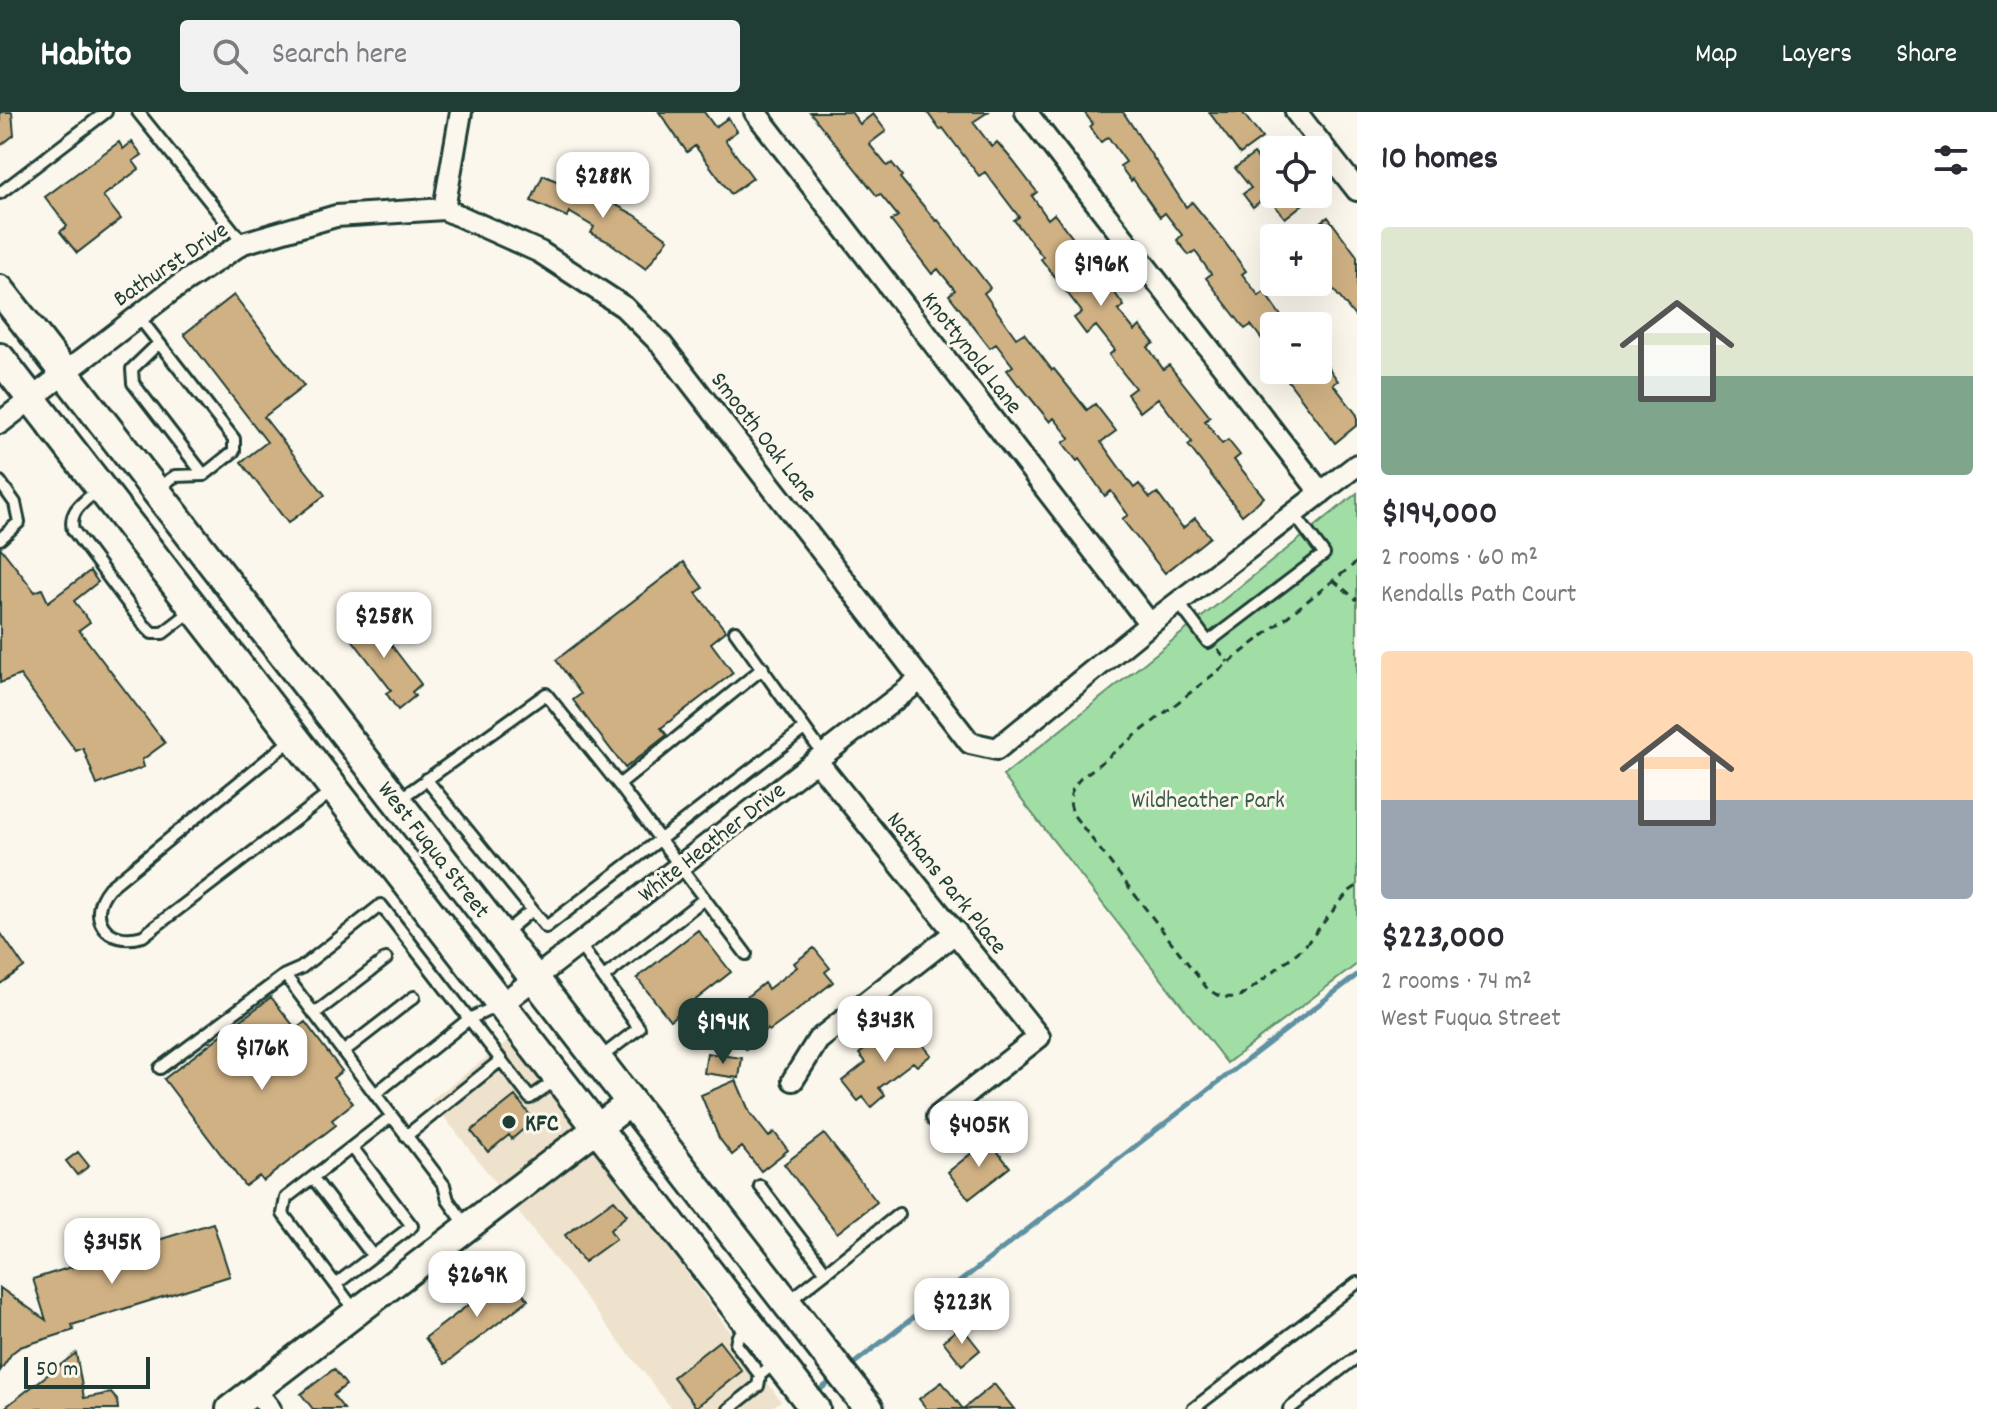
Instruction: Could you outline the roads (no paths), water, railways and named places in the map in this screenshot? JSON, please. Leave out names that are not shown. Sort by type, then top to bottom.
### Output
[{"type":"main road","name":"West Fuqua Street","points":[[0,290],[863,1402]]},
{"type":"main road","name":"West Fuqua Street","points":[[0,358],[503,1003],[751,1328],[769,1368],[808,1401]]},
{"type":"main road","points":[[194,609],[226,582]]},
{"type":"main road","points":[[365,826],[397,801]]},
{"type":"main road","points":[[751,1328],[787,1302]]},
{"type":"street","points":[[444,209],[461,112]]},
{"type":"street","name":"Knottynold Lane","points":[[755,112],[1150,624]]},
{"type":"street","points":[[1026,112],[1321,493]]},
{"type":"street","points":[[1296,112],[1357,190]]},
{"type":"street","name":"Bathurst Drive","points":[[0,423],[138,316],[243,243],[336,216],[444,209]]},
{"type":"street","name":"Smooth Oak Lane","points":[[444,209],[540,252],[624,307],[662,345],[970,743],[997,749],[1150,624]]},
{"type":"street","points":[[1150,624],[1357,465]]},
{"type":"street","name":"White Heather Drive","points":[[503,1003],[920,680]]},
{"type":"street","name":"Nathans Park Place","points":[[819,757],[1039,1037],[937,1117]]},
{"type":"street","points":[[793,1080],[818,1040],[956,932]]},
{"type":"street","points":[[230,1409],[262,1399],[358,1313],[631,1102]]},
{"type":"lane","points":[[0,193],[106,112]]},
{"type":"lane","points":[[138,112],[243,243]]},
{"type":"lane","points":[[138,316],[234,439],[234,451],[204,475],[175,476],[155,491]]},
{"type":"lane","points":[[159,343],[132,369],[133,383],[204,475]]},
{"type":"lane","points":[[0,482],[15,503],[19,522],[0,539]]},
{"type":"lane","points":[[101,488],[73,512],[73,530],[144,625],[152,633],[163,633],[194,609]]},
{"type":"lane","points":[[1178,602],[1208,642],[1300,573],[1324,554],[1294,514]]},
{"type":"lane","points":[[735,631],[804,729],[819,757]]},
{"type":"lane","points":[[619,785],[763,668]]},
{"type":"lane","points":[[397,801],[546,694],[746,954]]},
{"type":"lane","points":[[426,779],[546,927],[804,729]]},
{"type":"lane","points":[[295,737],[109,888],[98,901],[98,916],[105,927],[115,937],[127,941],[143,936],[336,789]]},
{"type":"lane","points":[[604,977],[704,899]]},
{"type":"lane","points":[[160,1068],[285,975],[301,968],[381,905],[530,1098],[558,1078]]},
{"type":"lane","points":[[502,935],[532,910]]},
{"type":"lane","points":[[579,944],[639,1028],[598,1059]]},
{"type":"lane","points":[[314,1014],[386,959]]},
{"type":"lane","points":[[285,975],[444,1185],[448,1200],[468,1227]]},
{"type":"lane","points":[[343,1052],[414,997]]},
{"type":"lane","points":[[375,1094],[469,1019],[503,1003]]},
{"type":"lane","points":[[406,1136],[501,1060]]},
{"type":"lane","points":[[358,1313],[283,1214],[286,1198],[392,1116]]},
{"type":"lane","points":[[336,1284],[412,1226],[352,1147]]},
{"type":"lane","points":[[313,1178],[373,1256]]},
{"type":"lane","points":[[760,1186],[826,1272]]},
{"type":"lane","points":[[787,1302],[899,1214]]},
{"type":"lane","points":[[1193,1409],[1357,1283]]},
{"type":"lane","points":[[1289,1409],[1357,1357]]},
{"type":"lane","points":[[729,1409],[758,1386],[769,1368]]},
{"type":"waterway","points":[[848,1368],[1357,975]]},
{"type":"waterway","points":[[813,1395],[834,1379]]},
{"type":"place","name":"KFC","points":[[509,1122]]},
{"type":"park label","name":"Wildheather Park","points":[[1208,799]]}]
